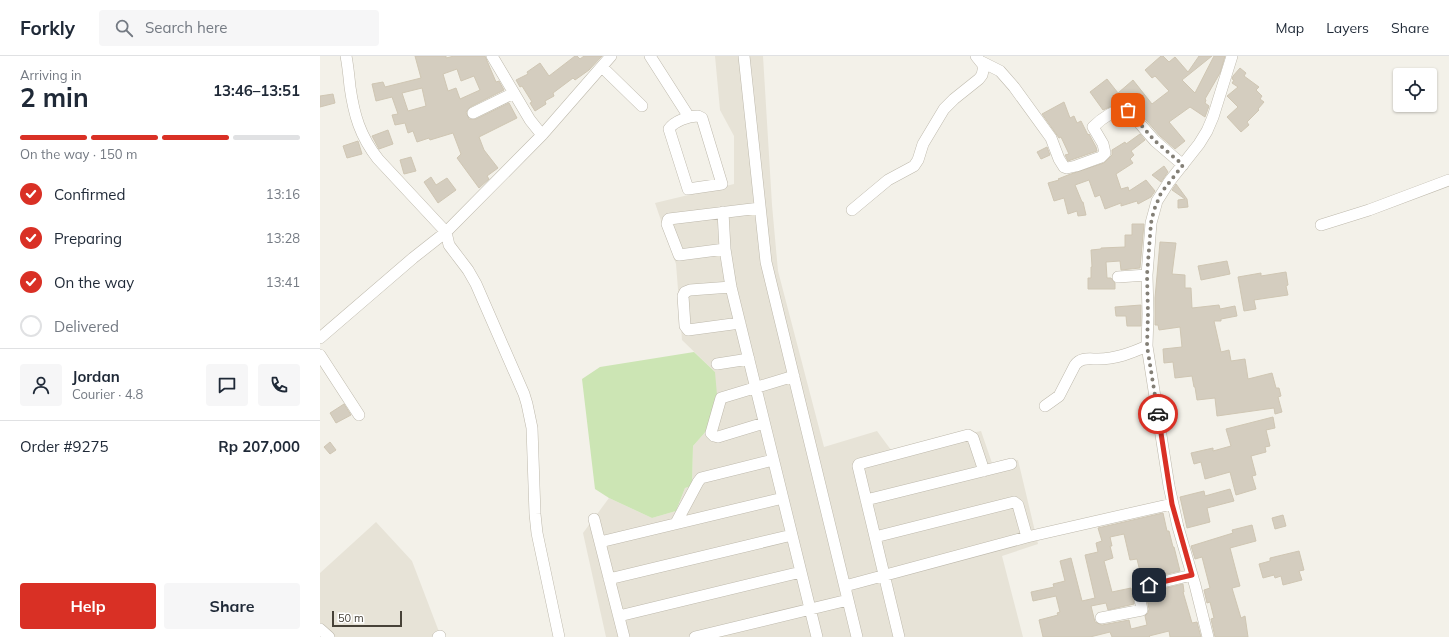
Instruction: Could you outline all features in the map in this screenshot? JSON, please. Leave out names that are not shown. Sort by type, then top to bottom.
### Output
[{"type":"street","points":[[348,56],[355,114],[367,144],[378,159],[446,232],[450,245],[476,284],[527,404],[533,442],[536,527],[559,637]]},
{"type":"street","points":[[492,56],[530,120],[542,135]]},
{"type":"street","points":[[320,338],[413,258],[446,232],[542,135],[611,56]]},
{"type":"street","points":[[650,56],[689,117]]},
{"type":"street","points":[[744,56],[766,262],[858,637]]},
{"type":"street","points":[[1208,637],[1172,504],[1147,346],[1147,275],[1154,210],[1161,193],[1199,144],[1213,118],[1232,56]]},
{"type":"street","points":[[979,59],[1000,71],[1014,88],[1051,138],[1059,160],[1064,167],[1067,168],[1076,166],[1100,157],[1105,153],[1103,144],[1093,127],[1107,116],[1116,111],[1125,109],[1128,110],[1155,141],[1183,165]]},
{"type":"street","points":[[852,210],[888,180],[914,166],[918,160],[923,144],[944,109],[982,75],[984,66],[979,59]]},
{"type":"street","points":[[602,67],[642,106]]},
{"type":"street","points":[[473,113],[514,93]]},
{"type":"street","points":[[698,116],[702,118],[722,184],[688,189],[669,129],[672,125],[689,117],[698,116]]},
{"type":"street","points":[[1321,224],[1369,210],[1449,180]]},
{"type":"street","points":[[725,249],[679,255],[667,224],[668,220],[760,208]]},
{"type":"street","points":[[723,212],[725,249],[731,287],[817,637]]},
{"type":"street","points":[[1118,277],[1147,275]]},
{"type":"street","points":[[731,287],[690,290],[685,292],[685,326],[688,330],[740,323]]},
{"type":"street","points":[[1045,406],[1059,396],[1078,361],[1083,359],[1100,359],[1120,356],[1147,346]]},
{"type":"street","points":[[320,355],[359,415]]},
{"type":"street","points":[[716,364],[749,359]]},
{"type":"street","points":[[764,423],[718,437],[711,433],[721,398],[794,376]]},
{"type":"street","points":[[899,637],[858,466],[860,463],[968,435],[973,438],[984,471]]},
{"type":"street","points":[[676,523],[701,478],[774,460]]},
{"type":"street","points":[[866,500],[1011,464]]},
{"type":"street","points":[[600,542],[783,498]]},
{"type":"street","points":[[875,537],[1014,502],[1018,505],[1026,537]]},
{"type":"street","points":[[845,586],[1026,537],[1172,504]]},
{"type":"street","points":[[594,519],[624,637]]},
{"type":"street","points":[[609,579],[792,535]]},
{"type":"street","points":[[618,616],[801,572]]},
{"type":"street","points":[[1101,618],[1142,610],[1138,588],[1192,575]]},
{"type":"street","points":[[695,637],[848,600]]},
{"type":"street","points":[[320,629],[329,637]]},
{"type":"shaded area","points":[[715,56],[763,56],[772,205],[778,271],[824,447],[877,431],[891,450],[981,431],[992,463],[1018,460],[1038,544],[1002,556],[1023,637],[606,637],[583,533],[609,498],[652,518],[676,511],[685,488],[692,486],[693,446],[708,429],[715,372],[682,340],[676,264],[655,203],[734,184],[734,136],[720,110]]},
{"type":"shaded area","points":[[376,522],[412,561],[441,637],[320,637],[320,573]]},
{"type":"green space","points":[[694,352],[715,372],[717,395],[708,429],[693,446],[692,486],[685,488],[676,511],[652,518],[609,498],[595,489],[582,379],[600,367]]},
{"type":"building","points":[[415,56],[446,56],[446,58],[454,56],[485,56],[496,82],[499,81],[504,90],[470,107],[466,112],[469,119],[476,119],[509,103],[517,118],[479,137],[484,150],[498,168],[487,176],[489,179],[479,188],[457,158],[461,154],[453,133],[430,140],[429,138],[417,142],[413,131],[408,133],[405,123],[395,125],[392,115],[398,114],[392,97],[376,101],[372,84],[383,82],[385,87],[421,78]],"holes":[[[457,69],[461,81],[474,76],[480,90],[460,99],[456,88],[448,91],[443,74]],[[422,88],[426,106],[408,111],[402,93]]]},
{"type":"building","points":[[575,56],[580,59],[584,56],[602,56],[589,70],[575,80],[573,78],[553,93],[554,96],[545,101],[546,104],[535,111],[530,103],[532,102],[522,86],[520,87],[516,80],[528,74],[527,72],[540,63],[549,76]]},
{"type":"building","points":[[1161,56],[1169,62],[1175,57],[1188,72],[1199,56],[1212,56],[1182,80],[1195,93],[1214,56],[1225,56],[1220,73],[1205,99],[1205,103],[1209,106],[1205,117],[1190,107],[1169,122],[1185,141],[1175,149],[1160,136],[1133,105],[1129,103],[1118,103],[1103,110],[1090,92],[1107,79],[1118,93],[1133,80],[1152,104],[1169,91],[1155,76],[1152,78],[1145,70]]},
{"type":"building","points":[[1240,68],[1246,73],[1244,76],[1259,87],[1256,90],[1262,96],[1260,99],[1264,102],[1258,109],[1259,110],[1247,122],[1249,125],[1241,132],[1227,117],[1238,107],[1227,96],[1238,87],[1232,83],[1234,80],[1232,79]]},
{"type":"building","points":[[333,94],[335,103],[320,107],[320,96]]},
{"type":"building","points":[[1064,102],[1070,118],[1074,116],[1077,123],[1081,121],[1097,151],[1068,161],[1065,155],[1069,154],[1061,137],[1059,138],[1042,114]]},
{"type":"building","points":[[388,130],[393,144],[379,149],[372,136]]},
{"type":"building","points":[[1140,134],[1145,140],[1131,151],[1134,155],[1130,159],[1133,163],[1116,174],[1121,189],[1128,187],[1129,191],[1146,180],[1155,191],[1151,197],[1138,204],[1137,201],[1121,206],[1121,203],[1105,209],[1100,195],[1095,197],[1089,180],[1075,185],[1083,202],[1086,215],[1078,216],[1077,211],[1068,214],[1064,198],[1054,201],[1048,183],[1104,163],[1112,155],[1112,150],[1125,142],[1126,144]]},
{"type":"building","points":[[358,141],[362,154],[347,158],[343,146]]},
{"type":"building","points":[[1047,147],[1050,155],[1041,159],[1037,152]]},
{"type":"building","points":[[411,157],[416,171],[404,174],[400,160]]},
{"type":"building","points":[[1164,166],[1168,172],[1161,182],[1152,175]]},
{"type":"building","points":[[431,177],[436,185],[447,178],[456,190],[438,203],[424,182]]},
{"type":"building","points":[[1176,184],[1187,199],[1188,207],[1178,208],[1178,200],[1185,199],[1172,190]]},
{"type":"building","points":[[1132,224],[1144,224],[1140,268],[1121,270],[1120,261],[1106,262],[1107,278],[1111,278],[1115,283],[1115,289],[1088,289],[1088,278],[1091,278],[1092,267],[1091,250],[1125,247],[1125,235],[1132,235]]},
{"type":"building","points":[[1160,242],[1176,243],[1172,274],[1185,275],[1185,288],[1191,288],[1192,308],[1219,305],[1220,309],[1235,306],[1237,316],[1221,319],[1221,321],[1214,321],[1221,352],[1229,350],[1231,361],[1245,359],[1248,379],[1272,373],[1276,388],[1279,388],[1281,396],[1278,397],[1282,412],[1275,414],[1274,408],[1217,416],[1215,398],[1197,400],[1192,376],[1175,378],[1173,362],[1164,363],[1163,349],[1182,347],[1180,327],[1159,330],[1158,325],[1155,325],[1155,298]]},
{"type":"building","points":[[1227,261],[1230,274],[1201,280],[1198,266]]},
{"type":"building","points":[[1286,272],[1288,285],[1286,286],[1288,295],[1254,300],[1256,309],[1244,311],[1238,277],[1261,273],[1261,276]]},
{"type":"building","points":[[1141,305],[1141,326],[1127,326],[1126,316],[1116,316],[1115,307]]},
{"type":"building","points":[[344,404],[351,415],[336,423],[330,413]]},
{"type":"building","points":[[1273,417],[1275,428],[1266,430],[1270,446],[1265,447],[1266,452],[1251,456],[1256,475],[1252,476],[1256,489],[1236,495],[1230,472],[1205,479],[1201,462],[1194,464],[1191,453],[1213,448],[1213,451],[1231,446],[1226,429]]},
{"type":"building","points":[[330,442],[336,450],[330,454],[324,447]]},
{"type":"building","points":[[1230,489],[1234,501],[1207,508],[1210,522],[1187,528],[1180,497],[1204,491],[1205,496]]},
{"type":"building","points":[[1163,513],[1167,531],[1169,531],[1180,571],[1142,580],[1137,559],[1130,560],[1124,534],[1110,537],[1112,546],[1110,546],[1113,558],[1104,561],[1112,592],[1131,588],[1134,604],[1108,610],[1106,603],[1091,606],[1095,622],[1102,625],[1129,620],[1131,629],[1147,625],[1145,616],[1149,609],[1146,593],[1183,584],[1183,592],[1192,623],[1197,622],[1201,637],[1170,637],[1169,631],[1149,636],[1150,637],[1112,637],[1110,632],[1090,637],[1043,637],[1039,620],[1058,615],[1057,613],[1060,612],[1056,596],[1033,601],[1031,592],[1054,587],[1053,584],[1065,581],[1060,561],[1071,558],[1082,601],[1095,598],[1085,555],[1098,552],[1096,543],[1102,541],[1098,528]]},
{"type":"building","points":[[1283,515],[1286,526],[1275,529],[1272,518]]},
{"type":"building","points":[[1252,525],[1256,541],[1230,548],[1240,586],[1232,588],[1241,618],[1245,616],[1248,637],[1215,637],[1211,619],[1214,618],[1210,602],[1207,603],[1204,590],[1210,588],[1202,557],[1195,559],[1191,546],[1233,533],[1232,530]]},
{"type":"building","points":[[1299,551],[1304,570],[1299,571],[1302,580],[1283,585],[1281,576],[1275,578],[1274,575],[1263,578],[1259,564],[1270,561],[1270,558]]},
{"type":"way so far","points":[[1128,110],[1146,132],[1183,165],[1161,193],[1157,201],[1151,223],[1147,275],[1147,346],[1158,414]]},
{"type":"route","points":[[1149,585],[1192,575],[1172,504],[1158,414]]}]
